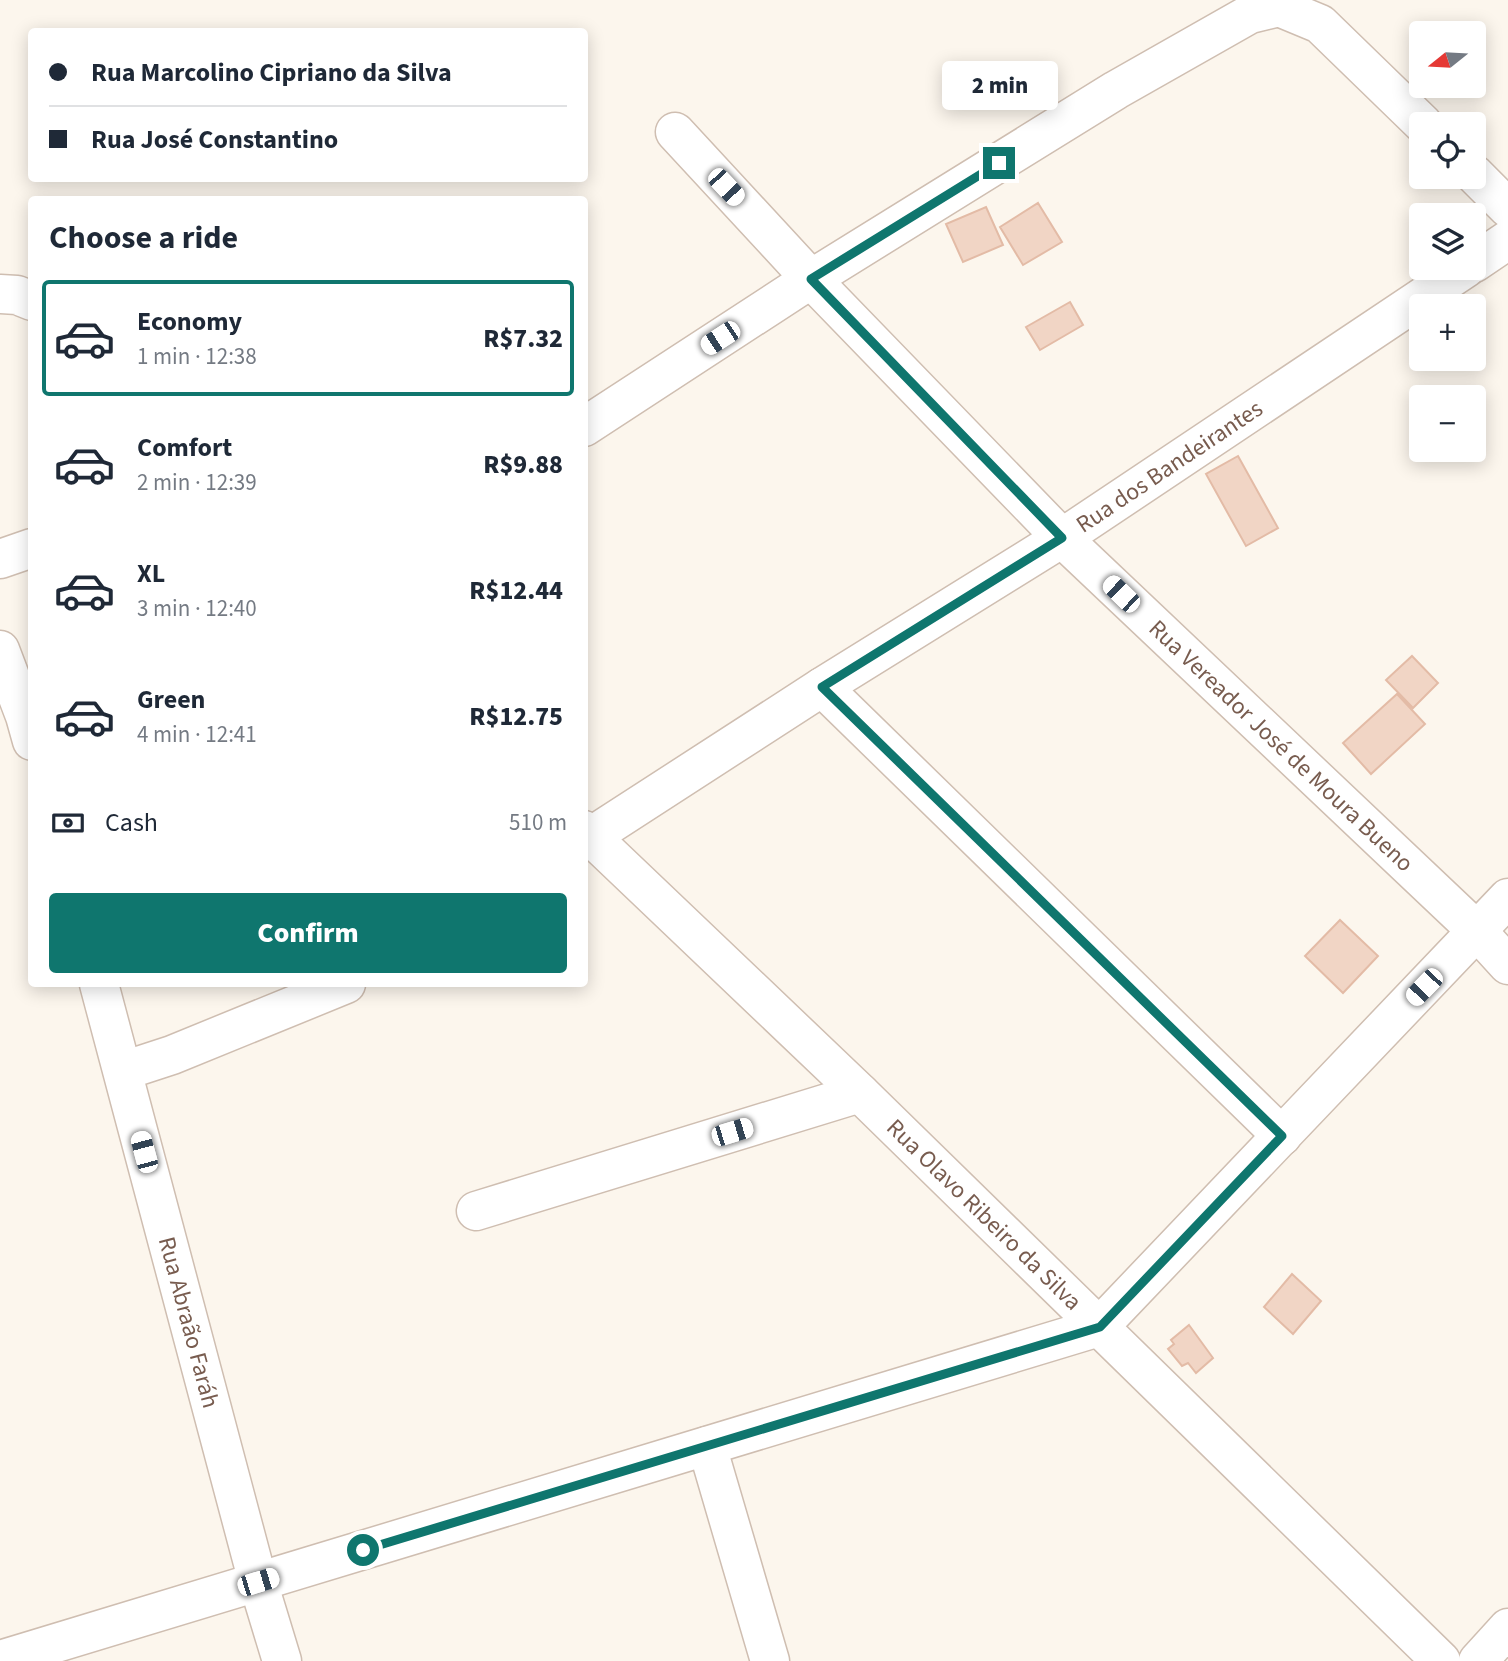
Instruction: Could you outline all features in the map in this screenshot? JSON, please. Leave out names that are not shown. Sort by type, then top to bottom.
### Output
[{"type":"street","points":[[588,424],[811,279],[1116,90],[1250,14],[1279,7],[1321,24],[1411,112]]},
{"type":"street","name":"Rua Vereador José de Moura Bueno","points":[[675,132],[811,279],[1062,538],[1477,931],[1508,965]]},
{"type":"street","points":[[1486,186],[1508,208]]},
{"type":"street","points":[[1486,255],[1508,240]]},
{"type":"street","name":"Rua dos Bandeirantes","points":[[588,835],[1062,538],[1448,280]]},
{"type":"street","points":[[0,294],[17,295],[28,299]]},
{"type":"street","points":[[0,559],[28,549]]},
{"type":"street","points":[[0,650],[28,720]]},
{"type":"street","points":[[822,687],[1282,1136]]},
{"type":"street","name":"Rua Olavo Ribeiro da Silva","points":[[588,837],[860,1093],[1441,1661]]},
{"type":"street","points":[[0,1660],[1100,1327],[1508,898]]},
{"type":"street","name":"Rua Abraão Faráh","points":[[100,987],[258,1582],[282,1661]]},
{"type":"street","points":[[123,1071],[172,1055],[338,987]]},
{"type":"street","points":[[476,1211],[860,1093]]},
{"type":"street","points":[[706,1446],[770,1661]]},
{"type":"street","points":[[1478,1661],[1508,1628]]},
{"type":"building","points":[[1038,203],[1062,242],[1023,265],[1000,227]]},
{"type":"building","points":[[986,207],[1003,245],[963,262],[946,224]]},
{"type":"building","points":[[1070,302],[1083,325],[1040,350],[1026,327]]},
{"type":"building","points":[[1238,456],[1278,528],[1246,546],[1206,474]]},
{"type":"building","points":[[1412,656],[1438,683],[1413,708],[1386,680]]},
{"type":"building","points":[[1397,694],[1425,724],[1371,774],[1343,743]]},
{"type":"building","points":[[1340,920],[1378,956],[1343,993],[1305,956]]},
{"type":"building","points":[[1292,1274],[1321,1301],[1293,1334],[1264,1307]]},
{"type":"building","points":[[1189,1325],[1213,1358],[1196,1373],[1188,1363],[1182,1366],[1168,1349],[1174,1344],[1171,1340]]},
{"type":"route","points":[[363,1550],[1100,1327],[1282,1136],[822,687],[1062,538],[811,279],[999,163]]}]
